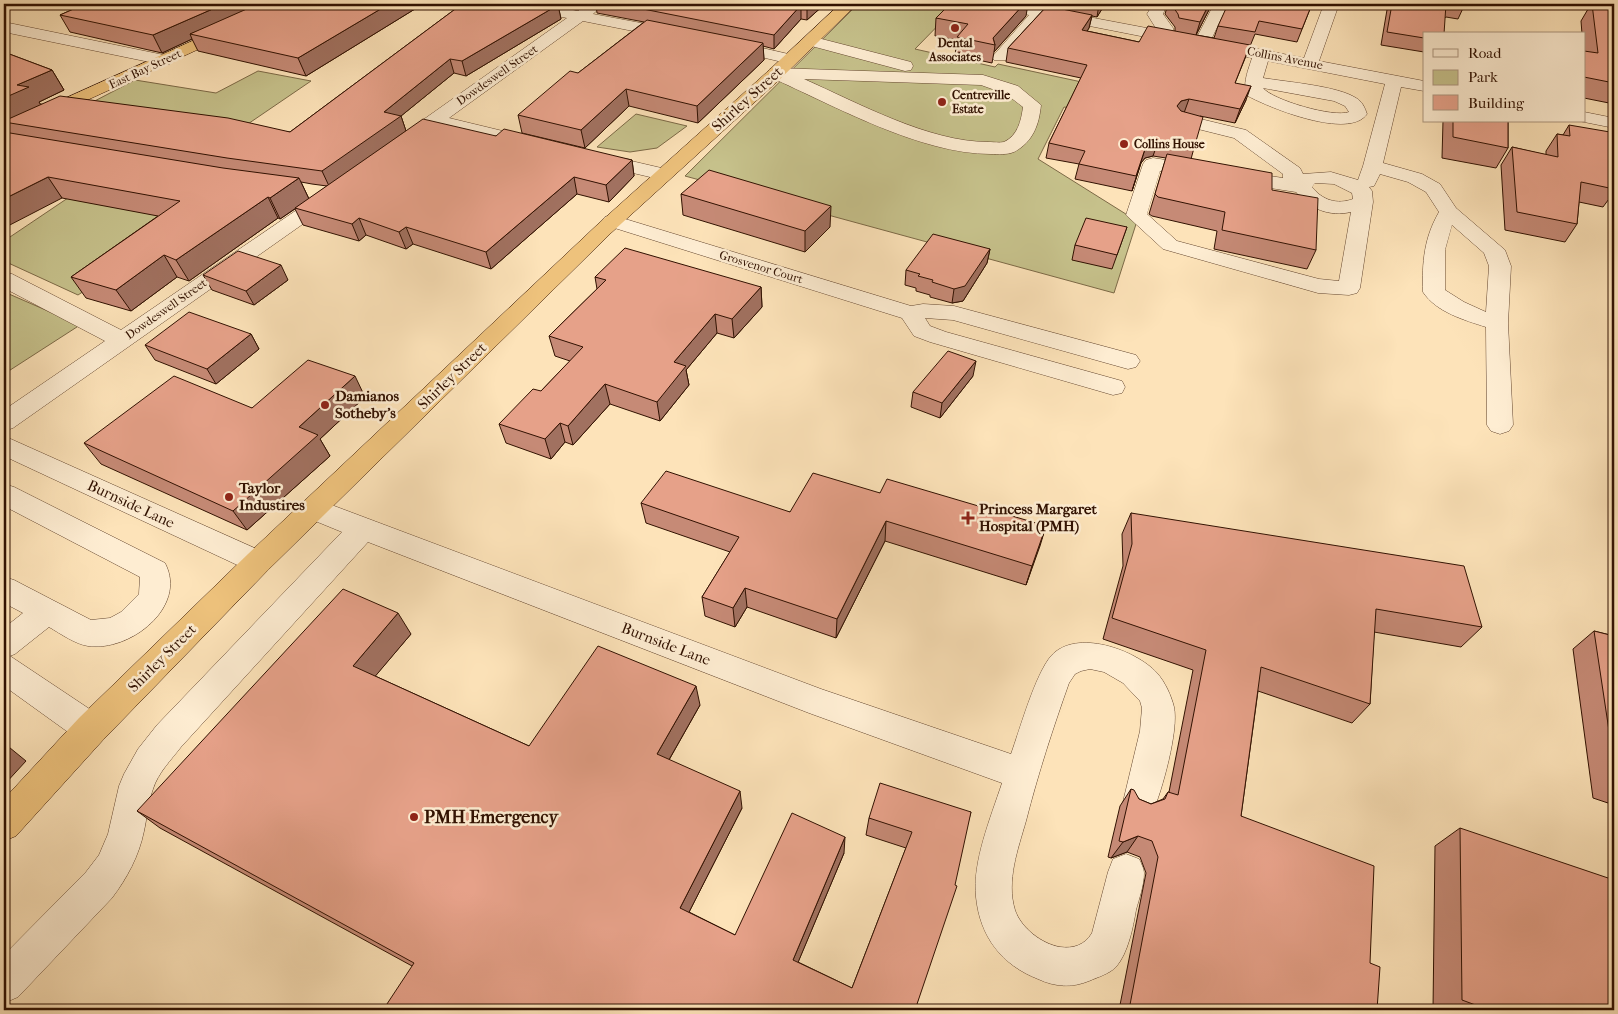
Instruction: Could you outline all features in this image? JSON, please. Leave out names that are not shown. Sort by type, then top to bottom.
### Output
[{"type":"highway","name":"East Bay Street","points":[[4,133],[286,4]]},
{"type":"highway","name":"Shirley Street","points":[[4,824],[91,729],[258,562],[612,221],[849,4]]},
{"type":"street","points":[[520,4],[686,37]]},
{"type":"street","name":"Dowdeswell Street","points":[[388,154],[597,4]]},
{"type":"street","name":"Collins Avenue","points":[[998,4],[1423,86]]},
{"type":"street","points":[[1160,4],[1155,14],[1165,28],[1165,36]]},
{"type":"street","points":[[1202,42],[1221,4]]},
{"type":"street","points":[[1310,63],[1326,6]]},
{"type":"street","points":[[1000,57],[1040,12]]},
{"type":"street","points":[[4,28],[164,60]]},
{"type":"street","points":[[810,41],[949,78]]},
{"type":"street","points":[[714,43],[783,66],[884,121],[930,138],[972,148],[1007,148],[1024,135],[1030,121],[1032,105],[1012,90],[983,80],[783,66]]},
{"type":"street","points":[[1256,82],[1338,96],[1350,100],[1357,107],[1358,114],[1348,119],[1327,116],[1291,108],[1264,99],[1254,92],[1256,75],[1262,54]]},
{"type":"street","points":[[1363,197],[1348,181],[1327,176],[1309,178],[1297,186],[1153,164],[1136,215],[1170,245],[1318,286],[1349,288],[1363,197],[1373,166],[1394,80]]},
{"type":"street","points":[[1586,117],[1614,123]]},
{"type":"street","points":[[433,120],[550,148]]},
{"type":"street","points":[[1184,120],[1240,134],[1293,172],[1297,186],[1309,198],[1328,207],[1350,208],[1363,197]]},
{"type":"street","points":[[4,142],[23,145]]},
{"type":"street","points":[[579,155],[663,174]]},
{"type":"street","points":[[1373,166],[1415,178],[1434,188],[1449,212],[1494,250],[1498,258],[1500,266],[1497,323],[1500,425]]},
{"type":"street","name":"Dowdeswell Street","points":[[4,422],[338,190],[303,190]]},
{"type":"street","points":[[1449,212],[1439,227],[1434,242],[1434,292],[1442,300],[1454,306],[1497,323]]},
{"type":"street","name":"Grosvenor Court","points":[[612,221],[910,314]]},
{"type":"street","points":[[4,279],[122,340]]},
{"type":"street","points":[[1113,387],[938,337],[922,331],[910,314],[923,311],[954,313],[1128,361]]},
{"type":"street","name":"Burnside Lane","points":[[4,446],[258,562]]},
{"type":"street","points":[[4,494],[155,571],[154,598],[132,621],[115,631],[88,633],[4,589]]},
{"type":"street","name":"Burnside Lane","points":[[314,509],[820,703],[1021,774]]},
{"type":"street","points":[[4,983],[99,885],[112,868],[126,834],[136,786],[150,760],[169,736],[364,528]]},
{"type":"street","points":[[4,645],[46,612]]},
{"type":"street","points":[[1126,872],[1109,940],[1103,952],[1091,962],[1072,967],[1052,966],[1034,960],[1017,945],[1004,928],[996,909],[994,895],[997,858],[1021,774],[1056,677],[1065,664],[1081,657],[1102,657],[1122,665],[1141,676],[1152,689],[1158,707],[1157,728],[1140,802]]},
{"type":"street","points":[[4,668],[91,729]]},
{"type":"green space","points":[[858,4],[959,4],[915,49],[995,67],[998,64],[1091,84],[1093,112],[1064,107],[1038,159],[1137,221],[1114,293],[685,176]]},
{"type":"green space","points":[[258,71],[311,81],[195,160],[87,105],[135,80],[216,93]]},
{"type":"green space","points":[[636,114],[687,126],[657,148],[630,152],[597,147]]},
{"type":"green space","points":[[111,169],[238,189],[78,295],[4,261],[4,241]]},
{"type":"green space","points":[[9,294],[80,325],[4,374],[4,297]]},
{"type":"building","points":[[85,4],[224,4],[153,35],[60,15]]},
{"type":"building","points":[[258,4],[389,4],[298,58],[190,34]]},
{"type":"building","points":[[462,4],[558,5],[462,61],[450,59],[384,112],[401,116],[322,171],[227,158],[4,122],[60,96],[228,118],[290,132]]},
{"type":"building","points":[[618,4],[809,4],[807,6],[801,5],[774,35]]},
{"type":"building","points":[[950,4],[1024,4],[993,38],[995,45],[957,37],[968,24],[936,18]]},
{"type":"building","points":[[1171,4],[1209,4],[1200,22],[1179,18]]},
{"type":"building","points":[[1228,4],[1312,4],[1302,29],[1259,21],[1255,32],[1218,26]]},
{"type":"building","points":[[1392,4],[1446,4],[1444,32],[1423,32],[1423,38],[1387,32]]},
{"type":"building","points":[[1592,4],[1614,7],[1614,83],[1586,77],[1586,51],[1598,53]]},
{"type":"building","points":[[1047,6],[1092,15],[1082,30],[1139,42],[1148,26],[1250,45],[1235,83],[1251,86],[1240,109],[1189,99],[1181,101],[1177,106],[1181,111],[1203,117],[1194,148],[1158,142],[1150,144],[1145,149],[1136,176],[1079,164],[1085,151],[1049,143],[1087,65],[1008,48]]},
{"type":"building","points":[[647,20],[763,43],[697,106],[626,89],[581,130],[518,115],[570,71],[578,73]]},
{"type":"building","points":[[4,52],[52,70],[17,85],[29,87],[4,98]]},
{"type":"building","points":[[423,119],[496,136],[504,129],[632,160],[606,185],[574,177],[486,252],[406,227],[399,232],[359,218],[352,224],[295,208]]},
{"type":"building","points":[[1453,122],[1508,122],[1508,148],[1453,137]]},
{"type":"building","points":[[1569,125],[1610,132],[1614,189],[1581,182],[1577,224],[1517,212],[1512,147],[1558,157],[1557,134],[1570,136]]},
{"type":"building","points":[[4,132],[223,168],[299,178],[176,260],[164,255],[116,290],[71,277],[180,201],[48,177],[4,199]]},
{"type":"building","points":[[1167,154],[1272,173],[1272,190],[1318,198],[1316,250],[1222,230],[1225,212],[1158,197],[1155,194]]},
{"type":"building","points":[[709,170],[831,206],[805,231],[681,194]]},
{"type":"building","points":[[1086,218],[1127,227],[1117,255],[1075,245]]},
{"type":"building","points":[[933,234],[990,249],[965,286],[954,289],[932,282],[933,280],[906,270]]},
{"type":"building","points":[[625,248],[761,287],[732,319],[715,314],[674,362],[686,366],[657,402],[605,384],[568,426],[560,423],[545,439],[499,424],[533,389],[541,391],[583,347],[549,336],[606,280],[595,277]]},
{"type":"building","points":[[238,251],[281,265],[246,291],[203,275]]},
{"type":"building","points":[[189,312],[251,334],[207,369],[145,345]]},
{"type":"building","points":[[948,351],[976,361],[942,403],[913,392]]},
{"type":"building","points":[[308,360],[355,376],[299,427],[318,435],[233,511],[84,443],[174,376],[252,408]]},
{"type":"building","points":[[666,471],[790,512],[813,473],[880,493],[887,479],[1046,526],[1032,566],[886,521],[837,619],[745,588],[733,608],[702,597],[739,537],[641,503]]},
{"type":"building","points":[[1131,513],[1464,566],[1482,627],[1376,609],[1370,704],[1261,667],[1241,816],[1374,866],[1370,963],[1380,967],[1377,1010],[1129,1010],[1158,857],[1152,841],[1138,836],[1123,842],[1119,841],[1131,789],[1134,790],[1139,799],[1151,804],[1165,799],[1168,792],[1178,795],[1206,650],[1112,618],[1132,544]]},
{"type":"building","name":"PMH Emergency","points":[[343,589],[398,613],[353,666],[529,746],[598,646],[696,686],[657,754],[740,791],[680,908],[735,935],[792,813],[845,837],[793,960],[852,988],[912,832],[869,818],[880,783],[971,812],[955,885],[957,886],[915,1010],[383,1010],[414,963],[137,811]]},
{"type":"building","points":[[1594,631],[1614,636],[1614,764]]},
{"type":"building","points":[[1460,828],[1614,880],[1614,1010],[1489,1010],[1462,1000]]},
{"type":"building","points":[[1001,1005],[1013,1010],[1000,1010]]},
{"type":"place","name":"Dental Associates","points":[[955,28]]},
{"type":"place","name":"Centreville Estate","points":[[942,102]]},
{"type":"place","name":"Collins House","points":[[1124,144]]},
{"type":"place","name":"Damianos Sotheby's","points":[[325,405]]},
{"type":"place","name":"Taylor Industires","points":[[229,497]]},
{"type":"place","name":"Princess Margaret Hospital (PMH)","points":[[968,518]]},
{"type":"place","name":"PMH Emergency","points":[[414,817]]}]
